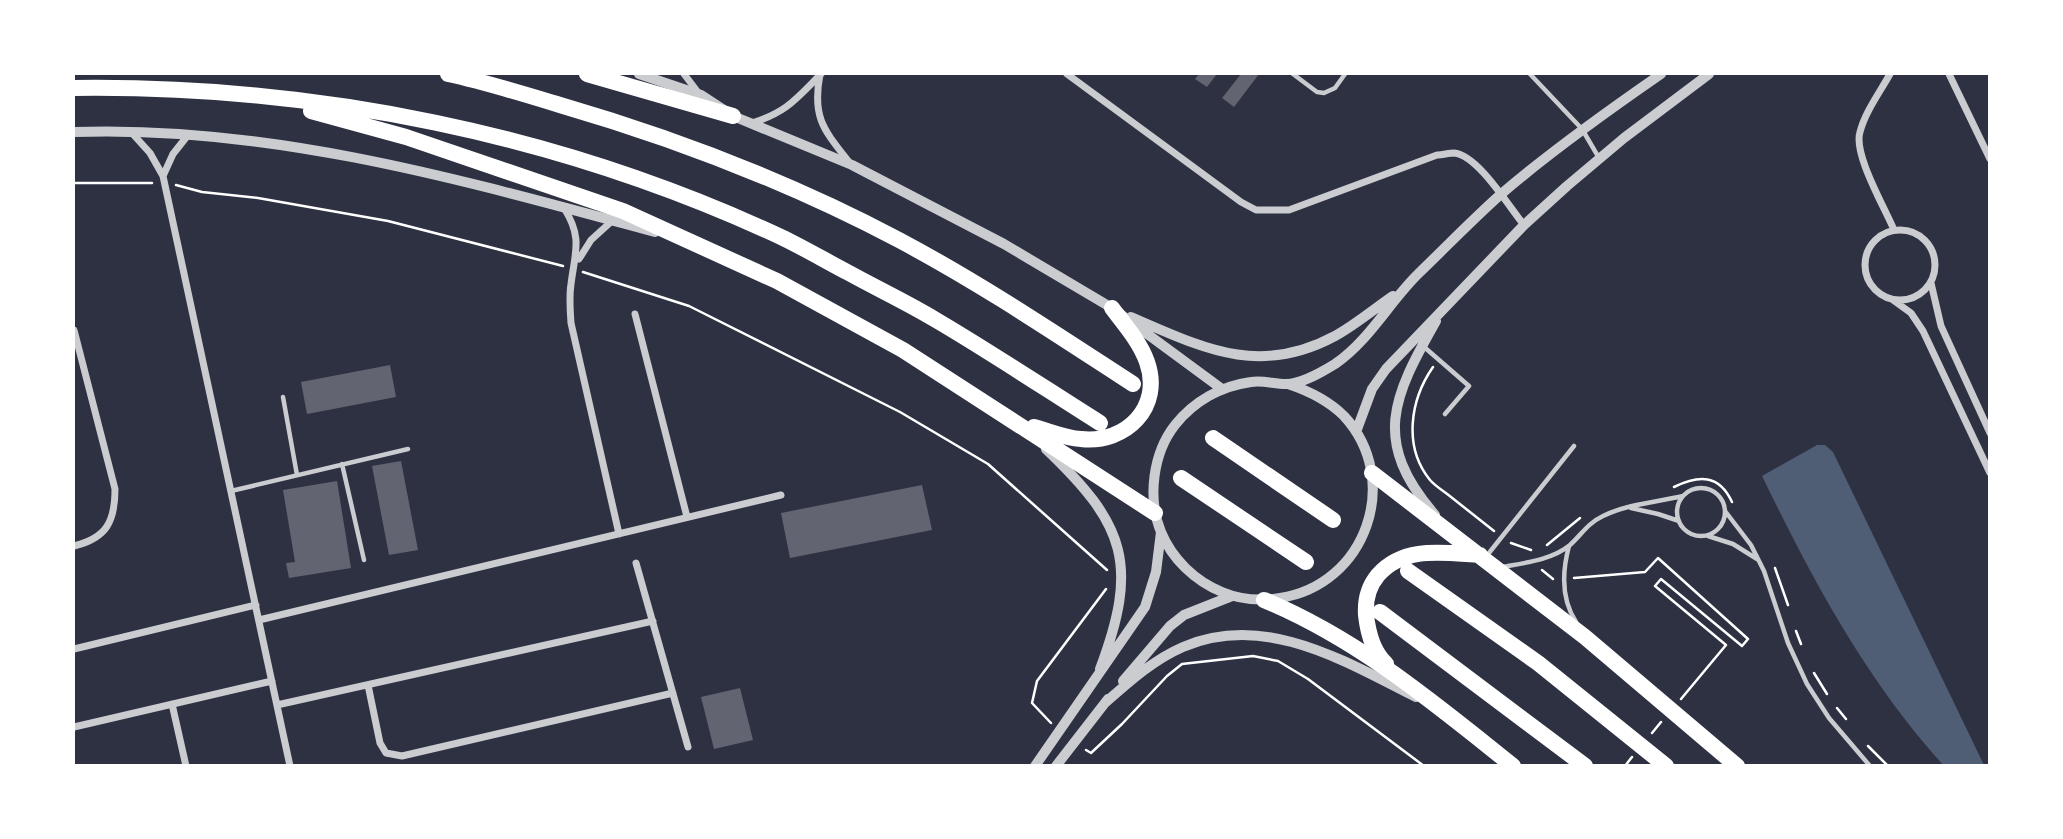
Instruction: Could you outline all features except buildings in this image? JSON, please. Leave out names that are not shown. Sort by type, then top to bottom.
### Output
[{"type":"highway","points":[[448,74],[668,139],[776,182],[900,241],[1015,308],[1133,384]]},
{"type":"highway","points":[[587,74],[733,116]]},
{"type":"highway","points":[[74,88],[143,89],[261,97],[424,119],[507,138],[603,165],[693,199],[783,238],[935,319],[1100,423]]},
{"type":"highway","points":[[261,97],[406,137],[623,211],[778,281],[903,350],[1155,513]]},
{"type":"highway","points":[[1018,423],[1080,439],[1095,440],[1123,432],[1142,415],[1149,398],[1147,362],[1141,348],[1112,308]]},
{"type":"highway","points":[[1213,438],[1333,520]]},
{"type":"highway","points":[[1372,473],[1585,637],[1737,765]]},
{"type":"highway","points":[[1181,478],[1306,562]]},
{"type":"highway","points":[[1397,675],[1382,660],[1372,642],[1365,601],[1372,581],[1386,566],[1404,557],[1422,553],[1488,560]]},
{"type":"highway","points":[[1408,571],[1538,663],[1666,765]]},
{"type":"highway","points":[[1264,600],[1320,626],[1397,675],[1513,765]]},
{"type":"highway","points":[[1380,612],[1585,765]]},
{"type":"street","points":[[639,74],[701,95],[733,116],[852,165],[1004,244],[1112,308],[1222,389]]},
{"type":"street","points":[[684,74],[701,95]]},
{"type":"street","points":[[751,123],[790,106],[821,74]]},
{"type":"street","points":[[821,74],[816,104],[819,117],[825,131],[852,165]]},
{"type":"street","points":[[1067,74],[1256,211],[1289,211],[1437,155],[1455,153],[1469,159],[1480,169],[1524,225]]},
{"type":"street","points":[[1288,384],[1316,375],[1338,362],[1364,337],[1401,290],[1500,195],[1582,129],[1661,74]]},
{"type":"street","points":[[1356,432],[1372,389],[1385,369],[1524,225],[1599,158],[1709,74]]},
{"type":"street","points":[[1890,74],[1864,122],[1859,140],[1863,159],[1894,230]]},
{"type":"street","points":[[1949,74],[1990,159]]},
{"type":"street","points":[[74,132],[188,135],[361,159],[428,172],[691,241]]},
{"type":"street","points":[[131,132],[150,153],[164,179],[290,765]]},
{"type":"street","points":[[164,179],[173,154],[188,135]]},
{"type":"street","points":[[563,206],[576,233],[578,249],[569,304],[571,323],[619,534]]},
{"type":"street","points":[[574,269],[591,240],[612,220]]},
{"type":"street","points":[[1892,299],[1907,299],[1921,293],[1931,283],[1935,270],[1935,257],[1930,245],[1920,235],[1908,230],[1894,230],[1880,236],[1869,248],[1865,264],[1868,279],[1878,292],[1911,313],[1923,331],[1990,473]]},
{"type":"street","points":[[1931,283],[1941,326],[1990,433]]},
{"type":"street","points":[[1112,308],[1204,347],[1231,355],[1256,356],[1288,354],[1320,343],[1337,335],[1401,290]]},
{"type":"street","points":[[1442,311],[1400,392],[1395,419],[1396,447],[1409,482],[1448,530]]},
{"type":"street","points":[[635,314],[687,517]]},
{"type":"street","points":[[74,330],[115,489],[115,508],[111,523],[101,533],[83,544],[74,546]]},
{"type":"street","points":[[1251,382],[1288,384],[1327,401],[1343,415],[1356,432],[1372,473],[1373,504],[1364,535],[1348,561],[1324,582],[1296,596],[1264,600],[1232,596],[1209,586],[1189,572],[1172,554],[1155,513],[1153,483],[1160,453],[1174,426],[1195,404],[1222,389],[1251,382]]},
{"type":"street","points":[[1018,423],[1087,491],[1102,511],[1113,533],[1119,552],[1122,585],[1117,620],[1100,669]]},
{"type":"street","points":[[259,620],[781,495]]},
{"type":"street","points":[[1035,765],[1100,669],[1130,631],[1144,607],[1156,572],[1161,531]]},
{"type":"street","points":[[636,563],[688,747]]},
{"type":"street","points":[[1056,765],[1170,626],[1192,611],[1232,596]]},
{"type":"street","points":[[74,649],[256,606]]},
{"type":"street","points":[[277,705],[653,621]]},
{"type":"street","points":[[1105,703],[1138,675],[1184,647],[1212,638],[1239,635],[1300,643],[1442,709]]},
{"type":"street","points":[[74,727],[272,681]]},
{"type":"street","points":[[368,685],[380,743],[386,753],[402,756],[673,693]]},
{"type":"street","points":[[172,704],[186,765]]},
{"type":"lane","points":[[1293,74],[1317,92],[1324,93],[1335,88],[1345,74]]},
{"type":"lane","points":[[1530,74],[1582,129],[1599,158]]},
{"type":"lane","points":[[1423,345],[1469,386],[1445,414]]},
{"type":"lane","points":[[283,397],[297,475]]},
{"type":"lane","points":[[1488,560],[1502,537],[1574,446]]},
{"type":"lane","points":[[231,491],[408,449]]},
{"type":"lane","points":[[342,464],[364,560]]},
{"type":"lane","points":[[1488,560],[1538,560],[1569,545],[1594,521],[1605,515],[1683,496],[1697,488],[1713,491],[1724,503],[1725,512],[1720,527],[1706,536]]},
{"type":"lane","points":[[1679,521],[1678,503],[1683,496]]},
{"type":"lane","points":[[1630,508],[1679,521],[1690,533],[1733,544],[1758,560]]},
{"type":"lane","points":[[1725,512],[1751,545],[1770,584],[1791,652],[1807,684],[1829,718],[1870,765]]},
{"type":"lane","points":[[1569,545],[1563,579],[1572,615],[1585,637]]},
{"type":"path","points":[[74,183],[164,179],[202,192],[258,198],[388,221],[574,269],[689,306],[900,412],[988,464],[1108,571]]},
{"type":"path","points":[[1438,359],[1415,401],[1412,432],[1418,457],[1430,480],[1502,537],[1526,550],[1535,550],[1549,544],[1585,515]]},
{"type":"path","points":[[1668,489],[1692,478],[1711,480],[1726,490],[1733,504]]},
{"type":"path","points":[[1535,550],[1542,571],[1553,579],[1646,572],[1658,558],[1748,639],[1742,646],[1661,579],[1655,586],[1726,645]]},
{"type":"path","points":[[1774,566],[1787,604]]},
{"type":"path","points":[[1058,730],[1032,704],[1037,681],[1104,592],[1110,580]]},
{"type":"path","points":[[1795,628],[1804,650]]},
{"type":"path","points":[[1072,744],[1091,752],[1182,664],[1253,656],[1278,661],[1308,679],[1424,765]]},
{"type":"path","points":[[1814,673],[1828,695]]},
{"type":"path","points":[[1834,706],[1850,725]]},
{"type":"path","points":[[1866,744],[1888,765]]},
{"type":"water","points":[[1817,445],[1825,445],[1833,452],[1984,765],[1943,765],[1889,698],[1865,663],[1801,553],[1762,476]]}]
